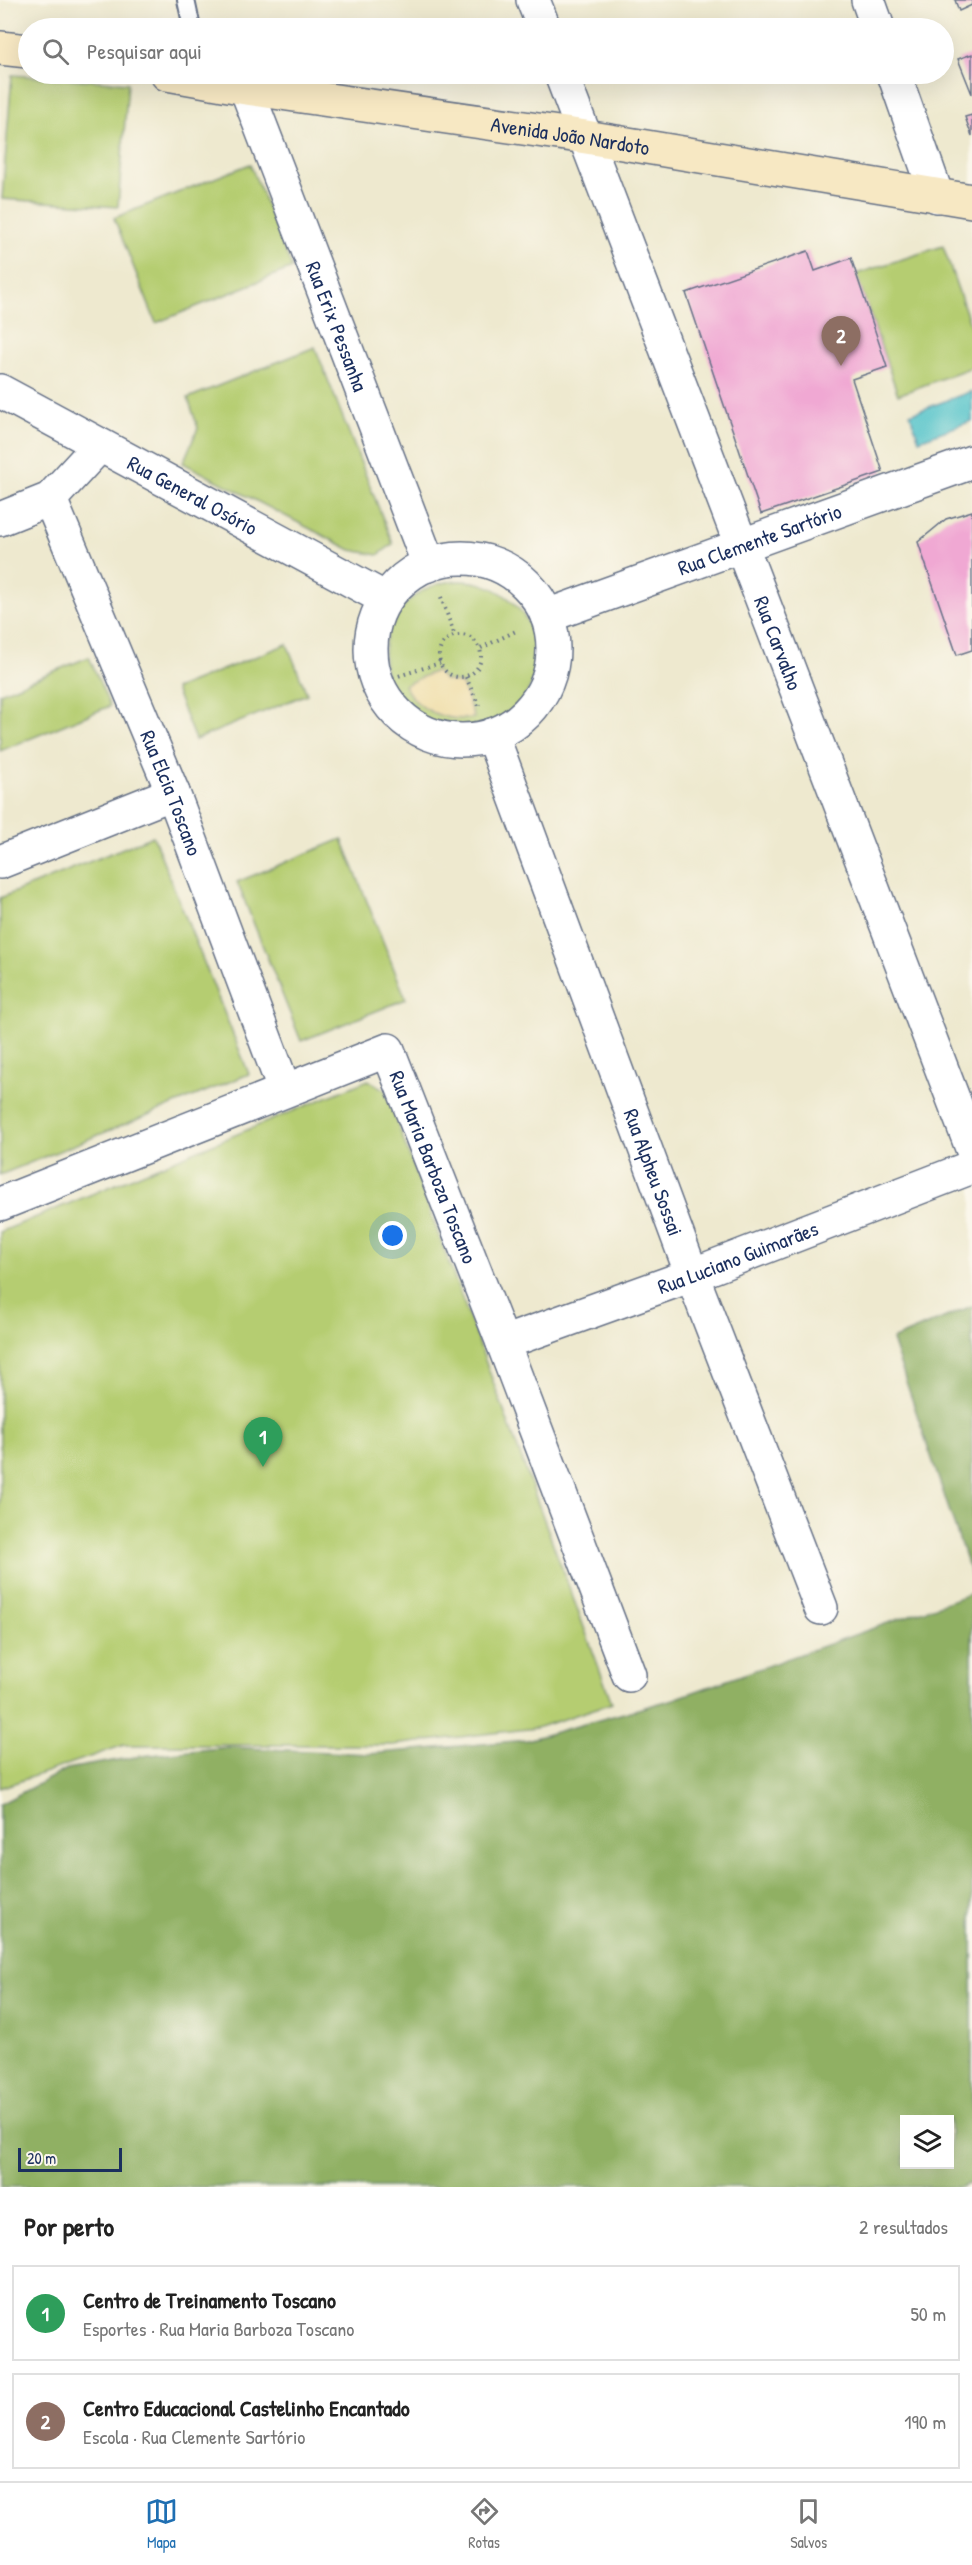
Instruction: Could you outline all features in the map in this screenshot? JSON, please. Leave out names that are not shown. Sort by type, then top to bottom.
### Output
[{"type":"street","points":[[533,0],[540,18]]},
{"type":"street","points":[[868,0],[874,18]]},
{"type":"street","points":[[0,48],[18,50]]},
{"type":"street","name":"Avenida João Nardoto","points":[[231,84],[586,137],[972,201]]},
{"type":"street","name":"Rua Carvalho","points":[[565,84],[972,1148]]},
{"type":"street","points":[[898,84],[937,196]]},
{"type":"street","name":"Rua Erix Pessanha","points":[[246,88],[429,565]]},
{"type":"street","name":"Rua General Osório","points":[[0,391],[386,599]]},
{"type":"street","points":[[0,519],[50,499],[99,446]]},
{"type":"street","name":"Rua Clemente Sartório","points":[[547,616],[972,462]]},
{"type":"street","name":"Rua Elcia Toscano","points":[[50,499],[173,793],[284,1089]]},
{"type":"street","points":[[452,559],[476,559],[499,566],[519,578],[536,595],[547,616],[552,636],[553,657],[549,677],[540,696],[527,713],[510,726],[492,735],[472,740],[433,736],[414,728],[399,716],[376,683],[371,661],[371,640],[376,618],[386,599],[412,573],[429,565],[452,559]]},
{"type":"street","name":"Rua Alpheu Sossai","points":[[492,735],[692,1275],[821,1608]]},
{"type":"street","points":[[0,862],[173,793]]},
{"type":"street","name":"Rua Maria Barboza Toscano","points":[[0,1204],[284,1089],[388,1050],[503,1343],[629,1675]]},
{"type":"street","name":"Rua Luciano Guimarães","points":[[503,1343],[692,1275],[972,1167]]},
{"type":"lane","points":[[186,0],[190,18]]},
{"type":"path","points":[[429,565],[455,636]]},
{"type":"path","points":[[481,648],[547,616]]},
{"type":"path","points":[[455,636],[470,637],[481,648],[479,667],[466,677],[454,677],[448,674],[440,663],[439,656],[444,642],[455,636]]},
{"type":"path","points":[[376,683],[440,663]]},
{"type":"green space","points":[[12,75],[18,75],[18,84],[128,84],[118,207],[2,199]]},
{"type":"green space","points":[[250,164],[292,268],[156,323],[114,218]]},
{"type":"green space","points":[[943,246],[972,330],[972,367],[898,395],[856,274]]},
{"type":"green space","points":[[315,347],[393,544],[378,555],[351,550],[183,463],[198,428],[188,398]]},
{"type":"green space","points":[[460,581],[489,587],[514,603],[530,628],[536,657],[530,686],[514,711],[489,727],[460,733],[431,727],[406,711],[390,686],[384,657],[390,628],[406,603],[431,587]]},
{"type":"green space","points":[[287,644],[307,694],[195,740],[175,689]]},
{"type":"green space","points":[[89,657],[110,706],[0,751],[0,693]]},
{"type":"green space","points":[[153,836],[249,1074],[0,1175],[0,898]]},
{"type":"green space","points":[[342,839],[406,999],[301,1041],[237,882]]},
{"type":"green space","points":[[368,1080],[385,1090],[612,1703],[536,1728],[393,1745],[124,1745],[0,1788],[0,1232]]},
{"type":"green space","points":[[972,1306],[972,1578],[892,1340]]},
{"type":"green space","points":[[972,1593],[972,2183],[960,2187],[0,2187],[0,1804],[67,1769],[141,1756],[229,1747],[369,1754],[527,1740],[674,1699]]},
{"type":"sand","points":[[436,671],[444,680],[462,684],[474,718],[443,716],[433,713],[416,702],[404,685]]},
{"type":"water","points":[[972,391],[972,421],[919,440],[910,414]]},
{"type":"building","points":[[955,0],[972,0],[972,5],[959,11]]},
{"type":"building","points":[[972,54],[972,94],[958,59]]},
{"type":"building","points":[[972,115],[972,136],[965,117]]},
{"type":"building","points":[[808,251],[815,271],[851,258],[887,367],[852,379],[883,472],[761,514],[686,293]]},
{"type":"building","points":[[972,511],[972,650],[957,655],[918,542],[946,519]]},
{"type":"place","name":"Centro Educacional Castelinho Encantado","points":[[841,366]]},
{"type":"place","name":"Centro de Treinamento Toscano","points":[[263,1467]]}]
